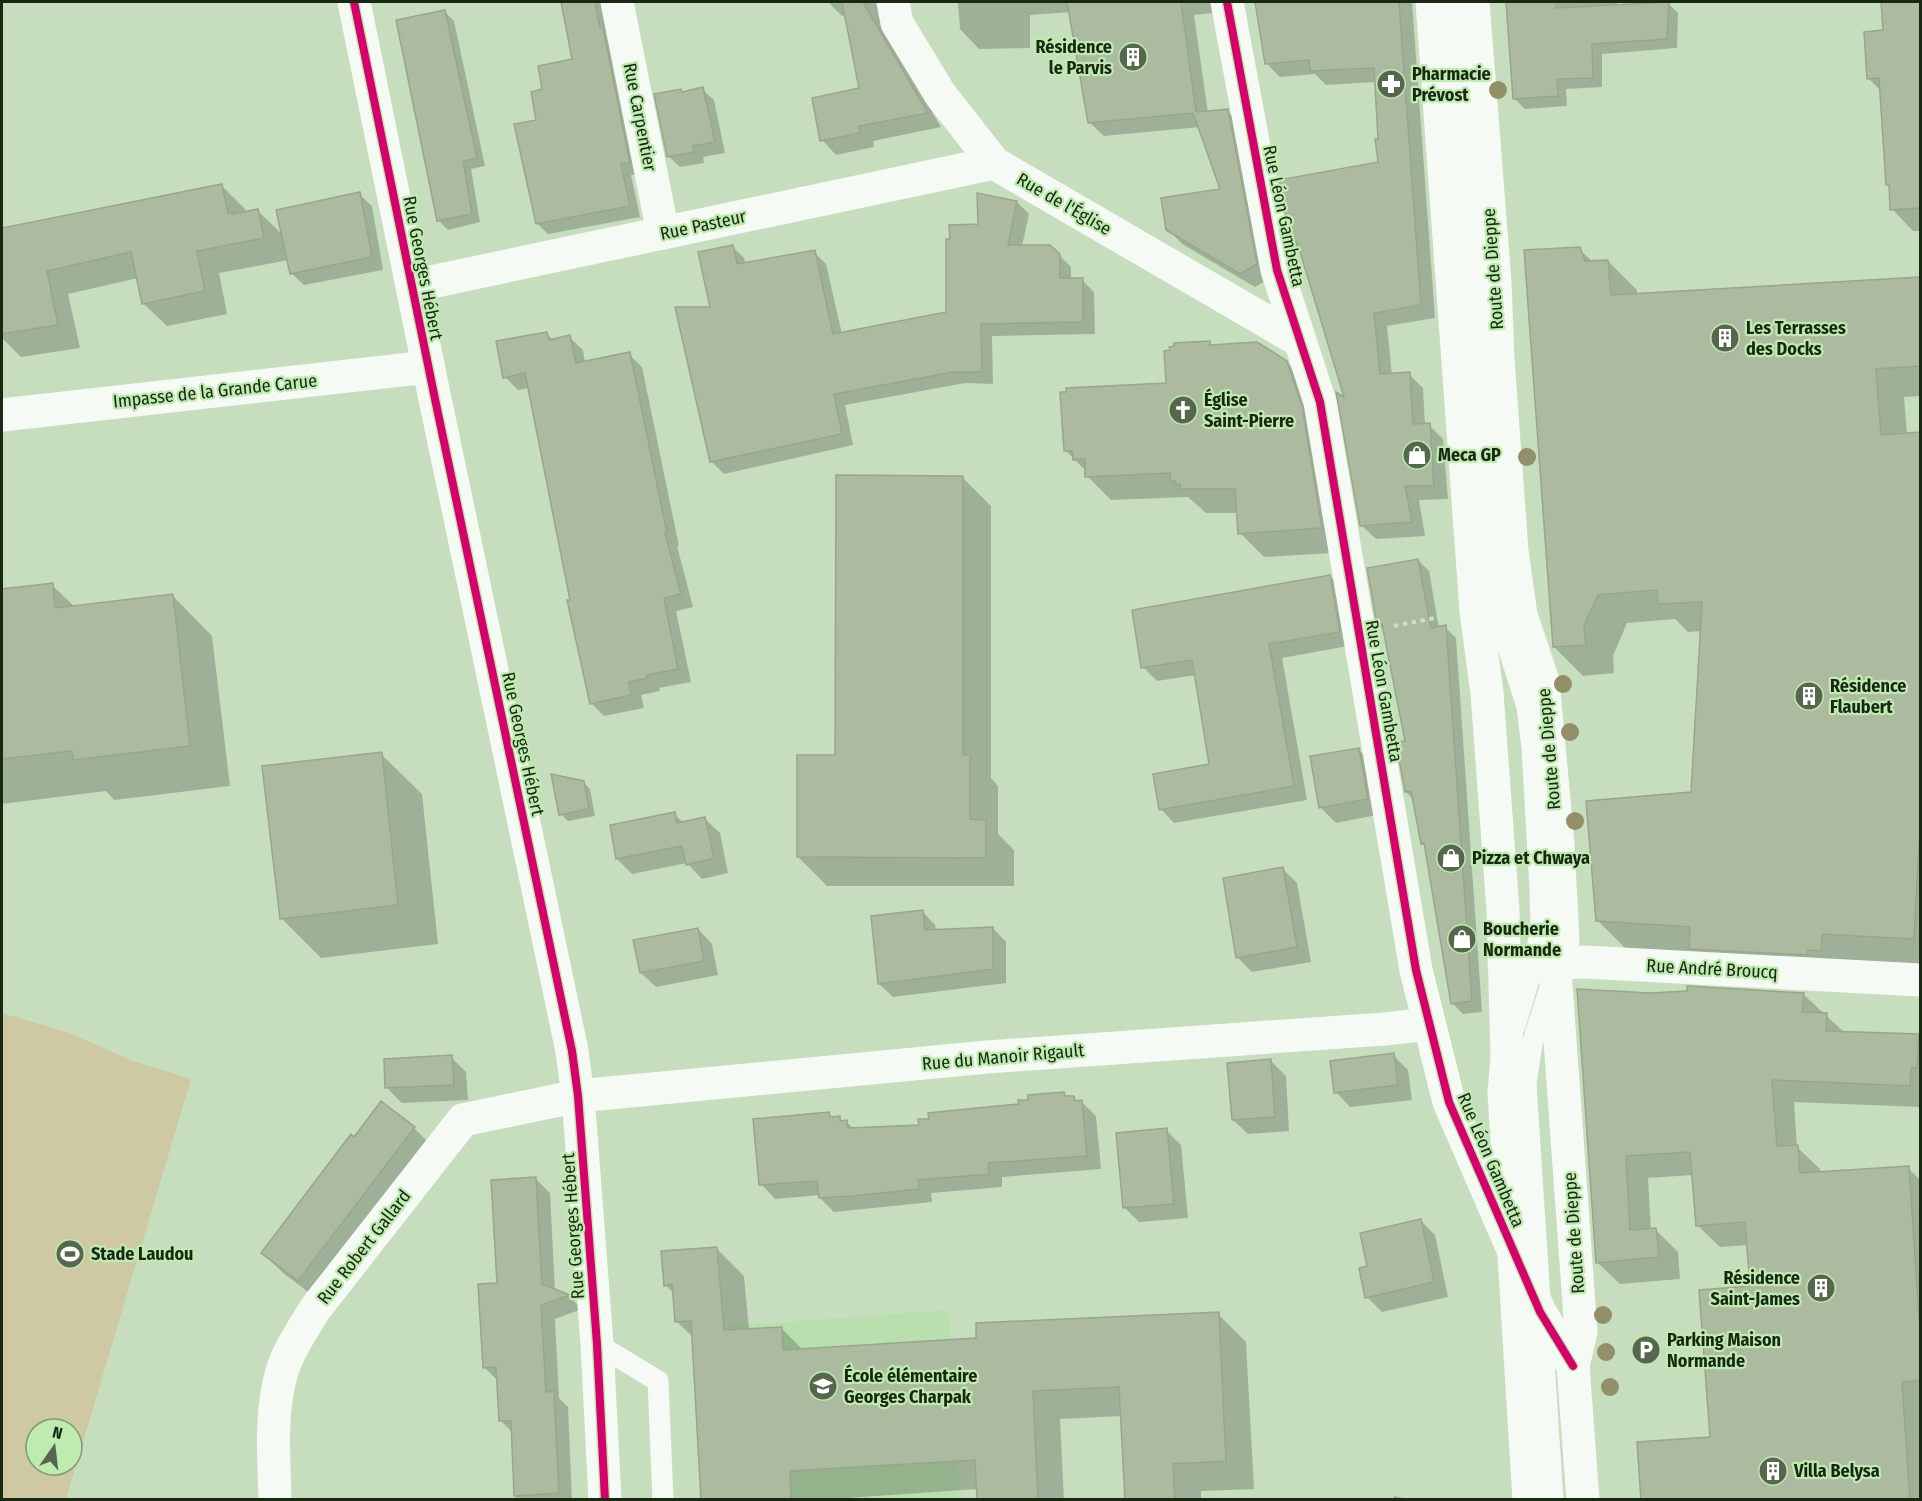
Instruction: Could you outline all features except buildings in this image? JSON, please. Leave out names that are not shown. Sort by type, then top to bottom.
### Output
[{"type":"street","name":"Rue Georges Hébert","points":[[354,2],[428,367],[572,1051],[578,1096],[597,1344],[604,1500]]},
{"type":"street","name":"Rue Carpentier","points":[[617,2],[663,233]]},
{"type":"street","name":"Rue de l'Église","points":[[893,2],[897,23],[940,94],[994,163],[1300,341]]},
{"type":"street","name":"Rue Léon Gambetta","points":[[1227,2],[1276,270],[1320,402],[1416,970],[1429,1024],[1449,1102],[1540,1312],[1573,1366]]},
{"type":"street","name":"Route de Dieppe","points":[[1432,2],[1476,611],[1488,704],[1503,910],[1538,966],[1581,1332],[1573,1366],[1583,1500]]},
{"type":"street","name":"Route de Dieppe","points":[[1473,2],[1495,282],[1498,359],[1512,551],[1521,615],[1543,681],[1557,832],[1563,940],[1538,966],[1507,1057],[1504,1093],[1530,1500]]},
{"type":"street","name":"Rue Pasteur","points":[[412,286],[994,163]]},
{"type":"street","name":"Impasse de la Grande Carue","points":[[2,415],[428,367]]},
{"type":"street","name":"Rue André Broucq","points":[[1538,966],[1585,962],[1920,980]]},
{"type":"street","name":"Rue du Manoir Rigault","points":[[578,1096],[987,1057],[1429,1024]]},
{"type":"street","name":"Rue Robert Gallard","points":[[274,1500],[274,1406],[281,1373],[315,1309],[463,1120],[578,1096]]},
{"type":"lane","points":[[1452,2],[1495,592],[1502,627],[1527,707],[1532,747],[1541,927],[1532,1044],[1526,1084],[1553,1500]]},
{"type":"lane","points":[[597,1344],[658,1382],[663,1500]]},
{"type":"path","points":[[1359,633],[1476,611]]},
{"type":"shaded area","name":"Stade Laudou","points":[[2,1013],[70,1033],[130,1060],[191,1079],[84,1439],[84,1417],[24,1417],[24,1477],[73,1477],[66,1499],[2,1499]]},
{"type":"shaded area","name":"École élémentaire Georges Charpak","points":[[948,1310],[960,1499],[702,1499],[691,1329]]},
{"type":"cycle path","points":[[354,2],[572,1051],[578,1096],[597,1344],[605,1500]]},
{"type":"cycle path","points":[[1227,2],[1277,270],[1320,402],[1416,970],[1449,1102],[1540,1312],[1573,1366]]},
{"type":"place","name":"Résidence le Parvis","points":[[1133,57]]},
{"type":"place","name":"Pharmacie Prévost","points":[[1391,84]]},
{"type":"place","name":"Les Terrasses des Docks","points":[[1725,338]]},
{"type":"place","name":"Église Saint-Pierre","points":[[1183,410]]},
{"type":"place","name":"Meca GP","points":[[1417,455]]},
{"type":"place","name":"Résidence Flaubert","points":[[1809,696]]},
{"type":"place","name":"Pizza et Chwaya","points":[[1451,858]]},
{"type":"place","name":"Boucherie Normande","points":[[1462,939]]},
{"type":"place","name":"Stade Laudou","points":[[70,1254]]},
{"type":"place","name":"Résidence Saint-James","points":[[1821,1288]]},
{"type":"place","name":"Parking Maison Normande","points":[[1646,1350]]},
{"type":"place","name":"École élémentaire Georges Charpak","points":[[823,1386]]},
{"type":"place","name":"Villa Belysa","points":[[1773,1471]]}]
